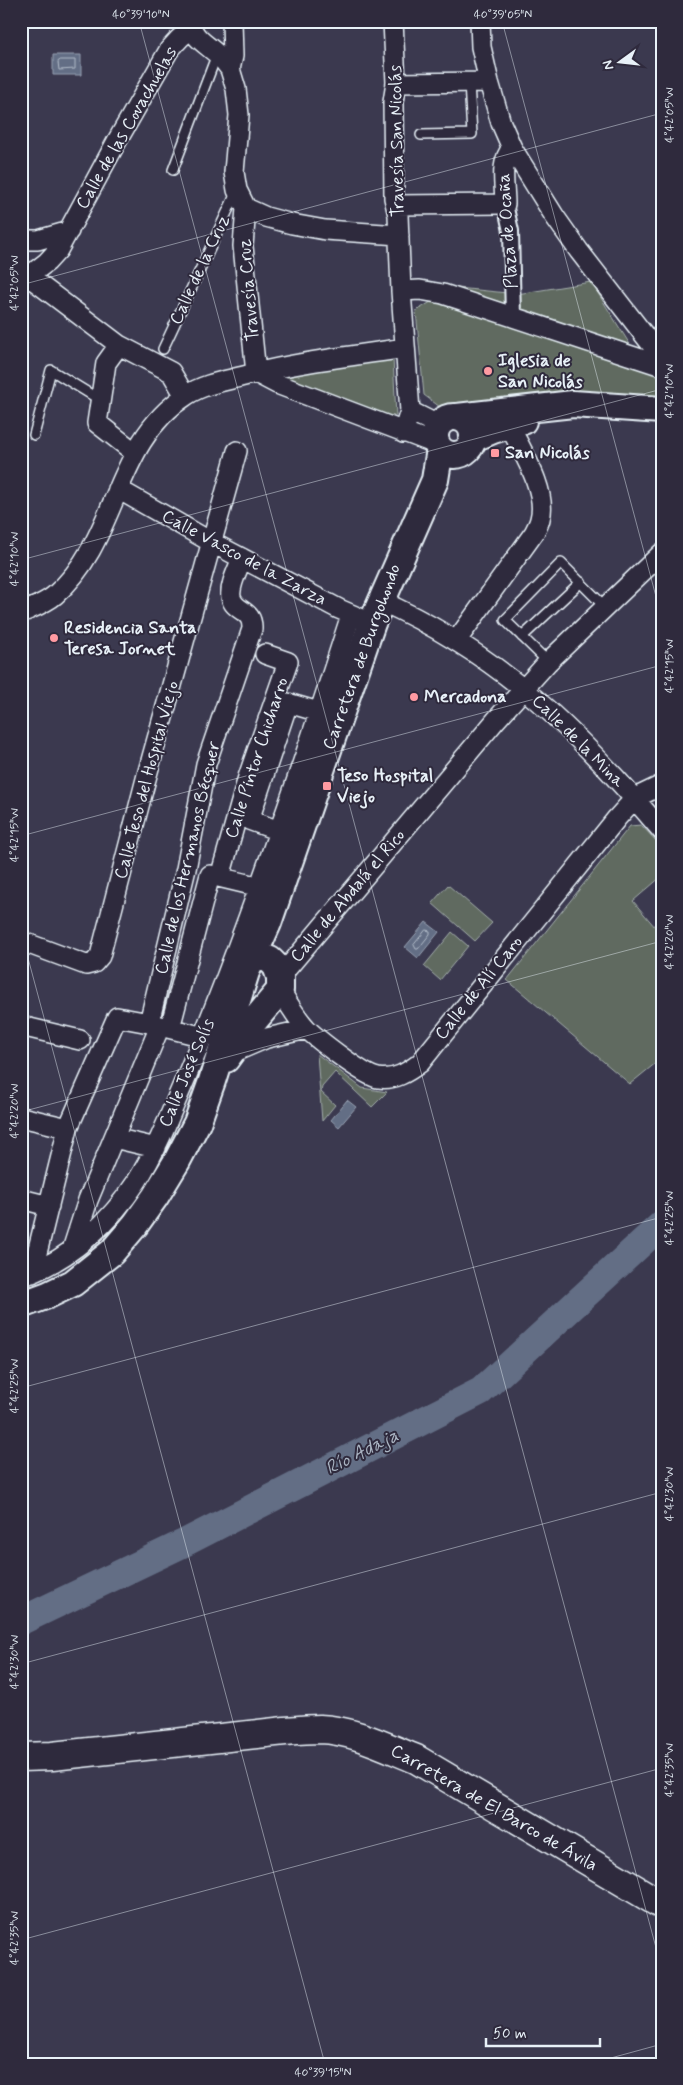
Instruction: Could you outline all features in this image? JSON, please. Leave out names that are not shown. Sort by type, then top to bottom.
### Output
[{"type":"highway","name":"Carretera de El Barco de Ávila","points":[[21,1757],[52,1756],[285,1731],[321,1729],[349,1734],[416,1759],[662,1905]]},
{"type":"main road","points":[[450,438],[573,404],[662,410]]},
{"type":"main road","name":"Carretera de Burgohondo","points":[[270,972],[268,923],[368,613],[435,480],[450,438],[532,419],[573,415],[662,422]]},
{"type":"main road","points":[[21,1305],[73,1283],[112,1252],[129,1232],[155,1197],[197,1123],[237,1001],[270,972]]},
{"type":"main road","points":[[212,1081],[262,1012],[270,972]]},
{"type":"main road","points":[[237,1001],[247,1011],[262,1012]]},
{"type":"street","name":"Calle de la Cruz","points":[[232,21],[233,56],[230,69],[236,89],[239,115],[234,172],[237,190],[246,208],[266,217],[325,230],[399,235]]},
{"type":"street","name":"Travesía San Nicolás","points":[[393,21],[396,83],[393,102],[394,198],[399,235],[410,411]]},
{"type":"street","name":"Plaza de Ocaña","points":[[480,21],[481,47],[489,82],[501,123],[512,148],[578,251],[662,358]]},
{"type":"street","name":"Calle de las Covachuelas","points":[[25,279],[52,256],[69,231],[169,50],[190,25],[198,39],[217,54],[230,69]]},
{"type":"street","points":[[396,83],[489,82]]},
{"type":"street","name":"Plaza de Ocaña","points":[[512,148],[506,155],[504,165],[505,204],[511,231],[513,317]]},
{"type":"street","points":[[396,206],[505,204]]},
{"type":"street","name":"Travesía Cruz","points":[[246,208],[243,246],[256,372]]},
{"type":"street","points":[[21,240],[38,240],[69,231]]},
{"type":"street","points":[[25,279],[119,345],[172,372],[185,396]]},
{"type":"street","points":[[401,291],[420,290],[444,294],[662,366]]},
{"type":"street","points":[[119,345],[106,364],[97,423],[134,452]]},
{"type":"street","points":[[21,612],[54,596],[70,578],[97,540],[134,452],[147,432],[185,396],[211,384],[276,367],[405,348]]},
{"type":"street","points":[[256,372],[277,384],[403,433],[450,438]]},
{"type":"street","points":[[403,433],[410,411],[450,438]]},
{"type":"street","points":[[457,640],[534,533],[541,518],[541,501],[537,484],[509,425]]},
{"type":"street","name":"Calle Teso del Hospital Viejo","points":[[21,941],[86,964],[94,963],[100,956],[237,451]]},
{"type":"street","name":"Calle Vasco de la Zarza","points":[[118,490],[242,558],[368,613]]},
{"type":"street","name":"Calle de Abdalá el Rico","points":[[270,972],[548,662],[662,553]]},
{"type":"street","name":"Calle de los Hermanos Bécquer","points":[[72,1250],[88,1200],[160,1026],[186,869],[206,764],[252,628],[253,620],[236,606],[231,599],[231,590],[242,558]]},
{"type":"street","name":"Calle de la Mina","points":[[368,613],[411,614],[476,652],[525,688],[573,733],[635,798],[662,831]]},
{"type":"street","name":"Calle José Solís","points":[[27,1275],[72,1250],[104,1222],[136,1182],[156,1148],[204,1037],[260,887],[319,712],[368,613]]},
{"type":"street","name":"Calle Pintor Chicharro","points":[[160,1026],[215,876],[288,662],[265,654]]},
{"type":"street","points":[[279,831],[249,820],[288,703],[319,712]]},
{"type":"street","name":"Calle de Alí Caro","points":[[270,972],[307,1029],[363,1072],[378,1078],[393,1078],[407,1073],[420,1063],[617,818],[635,798],[662,785]]},
{"type":"street","points":[[215,876],[260,887]]},
{"type":"street","points":[[27,1275],[49,1206],[68,1128],[117,1017],[204,1037]]},
{"type":"street","points":[[21,1026],[80,1040]]},
{"type":"street","points":[[230,1054],[267,1038],[307,1029]]},
{"type":"street","points":[[21,1117],[68,1128]]},
{"type":"street","points":[[114,1138],[156,1148]]},
{"type":"street","points":[[21,1199],[49,1206]]},
{"type":"lane","points":[[173,170],[217,54]]},
{"type":"lane","points":[[422,136],[472,134],[469,83]]},
{"type":"lane","name":"Calle de la Cruz","points":[[163,349],[237,190]]},
{"type":"lane","points":[[34,435],[52,370],[100,400]]},
{"type":"lane","points":[[548,662],[505,620],[561,563],[605,607]]},
{"type":"lane","points":[[522,637],[580,582]]},
{"type":"green space","points":[[591,282],[634,351],[438,286],[517,294]]},
{"type":"green space","points":[[434,300],[662,373],[662,402],[579,398],[440,407],[424,395],[416,311]]},
{"type":"green space","points":[[393,358],[396,416],[371,414],[273,374]]},
{"type":"green space","points":[[641,825],[662,847],[662,876],[633,901],[655,927],[662,921],[662,1058],[630,1084],[507,980],[630,826]]},
{"type":"green space","points":[[448,885],[492,923],[475,941],[432,903]]},
{"type":"green space","points":[[452,932],[468,946],[440,980],[424,966]]},
{"type":"green space","points":[[317,1054],[362,1088],[387,1092],[372,1107],[335,1072],[322,1087],[321,1092],[335,1105],[322,1121]]},
{"type":"water","points":[[53,55],[81,55],[81,75],[53,75]]},
{"type":"water","points":[[426,922],[439,932],[418,958],[405,947]]},
{"type":"water","points":[[347,1100],[356,1107],[339,1127],[331,1120]]},
{"type":"waterway","name":"Río Adaja","points":[[21,1621],[182,1544],[481,1391],[662,1224]]},
{"type":"place","name":"Iglesia de San Nicolás","points":[[488,371]]},
{"type":"place","name":"San Nicolás","points":[[495,453]]},
{"type":"place","name":"Residencia Santa Teresa Jornet","points":[[54,638]]},
{"type":"place","name":"Mercadona","points":[[414,697]]},
{"type":"place","name":"Teso Hospital Viejo","points":[[327,786]]}]
